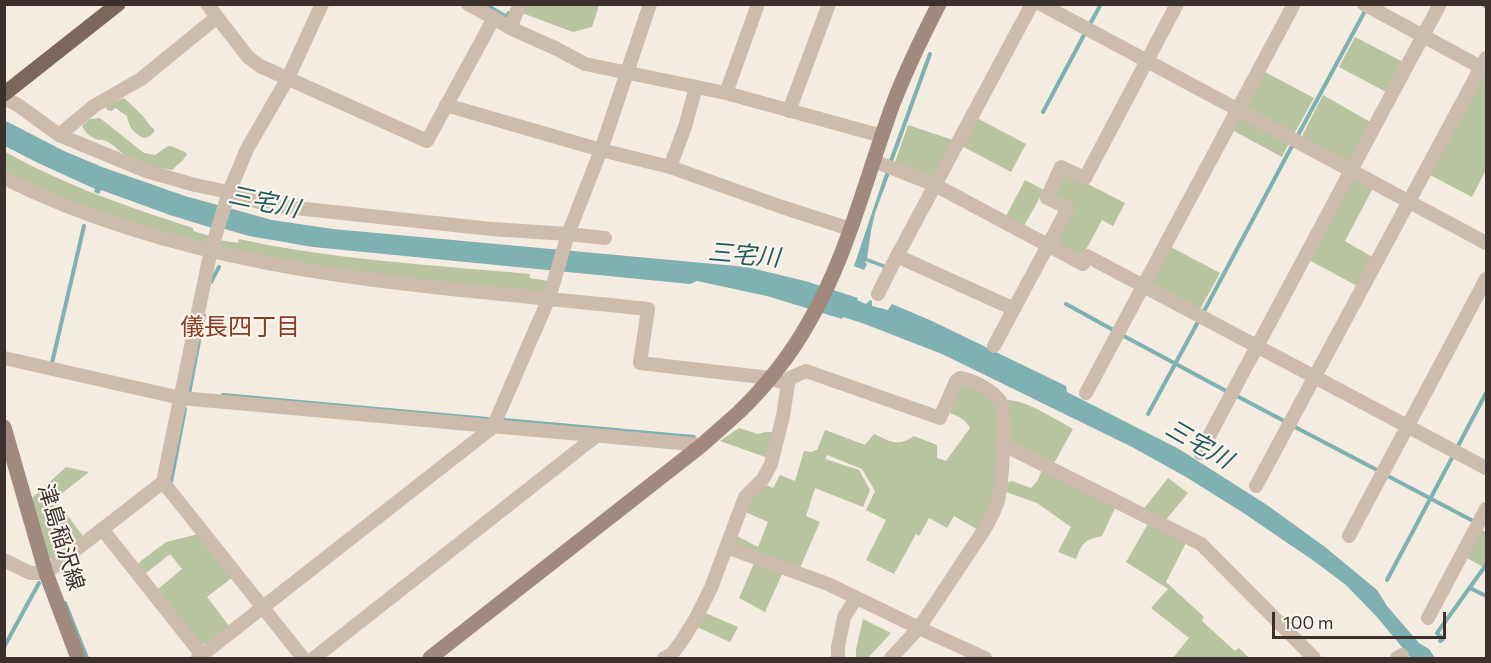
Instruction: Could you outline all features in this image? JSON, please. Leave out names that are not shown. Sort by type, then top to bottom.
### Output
[{"type":"main road","points":[[4,96],[118,4]]},
{"type":"street","points":[[207,4],[248,57],[260,66],[427,141],[494,18]]},
{"type":"street","points":[[4,560],[30,573],[46,573],[163,482],[212,245],[247,149],[288,78],[322,4]]},
{"type":"street","points":[[468,4],[510,28],[585,64],[726,93],[882,136]]},
{"type":"street","points":[[510,28],[520,4]]},
{"type":"street","points":[[102,529],[200,657],[493,427],[550,292],[567,237],[601,150],[650,4]]},
{"type":"street","points":[[726,93],[758,4]]},
{"type":"street","points":[[789,111],[829,4]]},
{"type":"street","points":[[430,658],[702,445],[741,411],[788,355],[811,319],[831,280],[893,104],[939,4]]},
{"type":"street","points":[[878,294],[1032,4]]},
{"type":"street","points":[[1041,4],[1486,243]]},
{"type":"street","points":[[994,346],[1068,208],[1047,198],[1061,167],[1085,178],[1177,4]]},
{"type":"street","points":[[1086,393],[1294,4]]},
{"type":"street","points":[[1257,486],[1485,65],[1423,36],[1364,4]]},
{"type":"street","points":[[1200,453],[1440,4]]},
{"type":"street","points":[[59,135],[94,106],[141,79],[217,17]]},
{"type":"street","points":[[670,167],[685,127],[696,87]]},
{"type":"street","points":[[4,96],[59,135],[146,171],[268,205],[567,237],[605,237]]},
{"type":"street","points":[[446,105],[601,150],[670,167],[779,207],[850,229]]},
{"type":"street","points":[[873,161],[935,185],[1083,264],[1087,256],[1486,468]]},
{"type":"street","points":[[4,178],[79,212],[124,227],[212,245],[279,265],[363,279],[454,290],[550,292],[648,309],[640,363],[770,378],[788,384]]},
{"type":"street","points":[[897,256],[1014,309]]},
{"type":"street","points":[[1349,536],[1486,279]]},
{"type":"street","points":[[4,358],[181,398],[702,445]]},
{"type":"street","points":[[664,658],[672,654],[696,618],[711,588],[745,497],[763,479],[771,464],[790,378],[806,371],[940,418],[956,381],[966,378],[992,393],[999,401],[1003,412],[1000,489],[997,502],[982,533],[919,628],[891,658]]},
{"type":"street","name":"津島稲沢線","points":[[4,427],[46,573],[78,658]]},
{"type":"street","points":[[314,658],[596,436]]},
{"type":"street","points":[[1002,444],[1201,544],[1314,658]]},
{"type":"street","points":[[163,482],[303,658]]},
{"type":"street","points":[[1428,618],[1486,509]]},
{"type":"street","points":[[726,547],[828,584],[985,658]]},
{"type":"street","points":[[838,658],[844,617],[856,598]]},
{"type":"green space","points":[[526,5],[599,5],[592,27],[573,32],[522,13]]},
{"type":"green space","points":[[1355,37],[1405,63],[1388,93],[1339,67]]},
{"type":"green space","points":[[1263,71],[1314,98],[1294,134],[1247,109],[1245,105]]},
{"type":"green space","points":[[1486,76],[1486,170],[1472,197],[1430,175],[1482,77]]},
{"type":"green space","points":[[1323,95],[1372,123],[1351,161],[1347,162],[1301,138]]},
{"type":"green space","points":[[124,98],[154,129],[150,136],[145,138],[135,133],[127,116],[116,108],[112,111],[107,110],[106,107],[109,104]]},
{"type":"green space","points":[[100,118],[144,153],[155,155],[171,146],[187,154],[172,170],[155,168],[139,162],[126,156],[109,143],[91,136],[82,126],[90,119]]},
{"type":"green space","points":[[977,118],[1026,144],[1011,172],[962,146]]},
{"type":"green space","points":[[1242,118],[1289,143],[1282,157],[1232,130],[1237,120]]},
{"type":"green space","points":[[908,125],[953,140],[934,176],[895,162]]},
{"type":"green space","points":[[4,151],[73,185],[210,236],[207,247],[129,225],[5,174]]},
{"type":"green space","points":[[1066,173],[1125,203],[1113,226],[1102,220],[1083,255],[1076,255],[1068,251],[1057,241],[1074,207],[1055,197],[1062,175]]},
{"type":"green space","points":[[1355,178],[1373,188],[1345,241],[1374,258],[1359,287],[1307,259],[1350,180]]},
{"type":"green space","points":[[1025,180],[1044,190],[1024,226],[1006,216]]},
{"type":"green space","points":[[239,239],[347,257],[530,274],[530,278],[548,281],[540,294],[362,276],[220,248],[219,240],[238,243]]},
{"type":"green space","points":[[1169,246],[1220,273],[1199,311],[1153,286],[1150,281]]},
{"type":"green space","points":[[964,381],[998,402],[997,488],[980,531],[954,516],[947,528],[929,518],[919,536],[916,534],[894,574],[866,560],[886,520],[866,510],[875,491],[862,469],[827,455],[825,459],[859,470],[870,490],[863,507],[815,488],[806,516],[820,522],[799,570],[735,545],[735,535],[758,547],[768,522],[743,511],[749,498],[764,484],[773,488],[780,475],[795,481],[804,451],[817,450],[825,430],[865,445],[874,434],[894,442],[914,436],[937,445],[937,458],[946,461],[970,428],[963,420],[947,412],[957,383]]},
{"type":"green space","points":[[1007,400],[1031,406],[1073,429],[1053,465],[1008,443],[1003,403]]},
{"type":"green space","points":[[739,428],[758,434],[774,432],[768,458],[720,441]]},
{"type":"green space","points":[[66,467],[89,472],[55,499],[83,536],[53,560],[47,557],[31,499]]},
{"type":"green space","points":[[1043,467],[1116,506],[1102,536],[1085,543],[1076,559],[1058,552],[1071,527],[1037,503],[1006,492],[1006,483],[1012,481],[1031,488],[1038,480]]},
{"type":"green space","points":[[1168,478],[1188,493],[1164,522],[1142,511]]},
{"type":"green space","points":[[1149,522],[1187,541],[1166,582],[1204,617],[1202,621],[1235,651],[1239,648],[1249,658],[1173,658],[1189,638],[1151,608],[1168,589],[1126,562]]},
{"type":"green space","points":[[1480,529],[1486,532],[1486,562],[1483,567],[1465,557]]},
{"type":"green space","points":[[199,534],[233,577],[207,597],[230,627],[208,644],[200,644],[157,590],[182,569],[170,554],[145,574],[137,564],[166,542]]},
{"type":"green space","points":[[755,561],[783,572],[765,612],[739,598]]},
{"type":"green space","points":[[703,612],[738,627],[730,642],[695,626]]},
{"type":"green space","points":[[863,619],[891,633],[868,658],[856,658],[856,649]]},
{"type":"water","points":[[4,120],[64,151],[102,167],[185,196],[272,220],[333,229],[747,267],[805,281],[858,298],[857,300],[866,304],[870,300],[872,306],[888,310],[892,304],[1066,386],[1067,392],[1179,449],[1267,505],[1325,547],[1377,590],[1387,606],[1435,658],[1411,658],[1377,617],[1346,585],[1242,512],[1186,477],[1132,447],[942,354],[862,323],[767,296],[697,281],[690,284],[313,247],[212,228],[101,190],[99,194],[94,192],[95,189],[5,146]]},
{"type":"water","points":[[886,171],[890,173],[875,213],[867,258],[886,265],[884,268],[865,261],[867,264],[864,270],[854,266]]},
{"type":"waterway","points":[[485,4],[505,16],[509,13]]},
{"type":"waterway","points":[[1090,24],[1101,4]]},
{"type":"waterway","points":[[1482,4],[1486,7]]},
{"type":"waterway","points":[[1298,135],[1365,11]]},
{"type":"waterway","points":[[1043,112],[1084,35]]},
{"type":"waterway","points":[[891,161],[930,54]]},
{"type":"waterway","points":[[1203,313],[1292,146]]},
{"type":"waterway","points":[[52,363],[84,226]]},
{"type":"waterway","points":[[211,282],[219,267]]},
{"type":"waterway","points":[[1066,304],[1115,331]]},
{"type":"waterway","points":[[189,394],[204,315]]},
{"type":"waterway","points":[[1148,414],[1199,320]]},
{"type":"waterway","points":[[1122,335],[1228,392]]},
{"type":"waterway","points":[[1457,448],[1486,393]]},
{"type":"waterway","points":[[223,395],[488,419]]},
{"type":"waterway","points":[[1235,395],[1286,422]]},
{"type":"waterway","points":[[171,482],[185,409]]},
{"type":"waterway","points":[[504,420],[694,437]]},
{"type":"waterway","points":[[1295,427],[1379,471]]},
{"type":"waterway","points":[[1387,580],[1453,456]]},
{"type":"waterway","points":[[1386,475],[1475,522]]},
{"type":"waterway","points":[[1440,641],[1443,639],[1437,633],[1486,565]]},
{"type":"waterway","points":[[4,647],[39,583]]},
{"type":"waterway","points":[[1470,588],[1486,596]]},
{"type":"waterway","points":[[65,603],[87,658]]},
{"type":"district","name":"儀長四丁目","points":[[240,327]]},
{"type":"water label","name":"三宅川","points":[[264,202]]},
{"type":"water label","name":"三宅川","points":[[744,255]]},
{"type":"water label","name":"三宅川","points":[[1199,444]]}]
